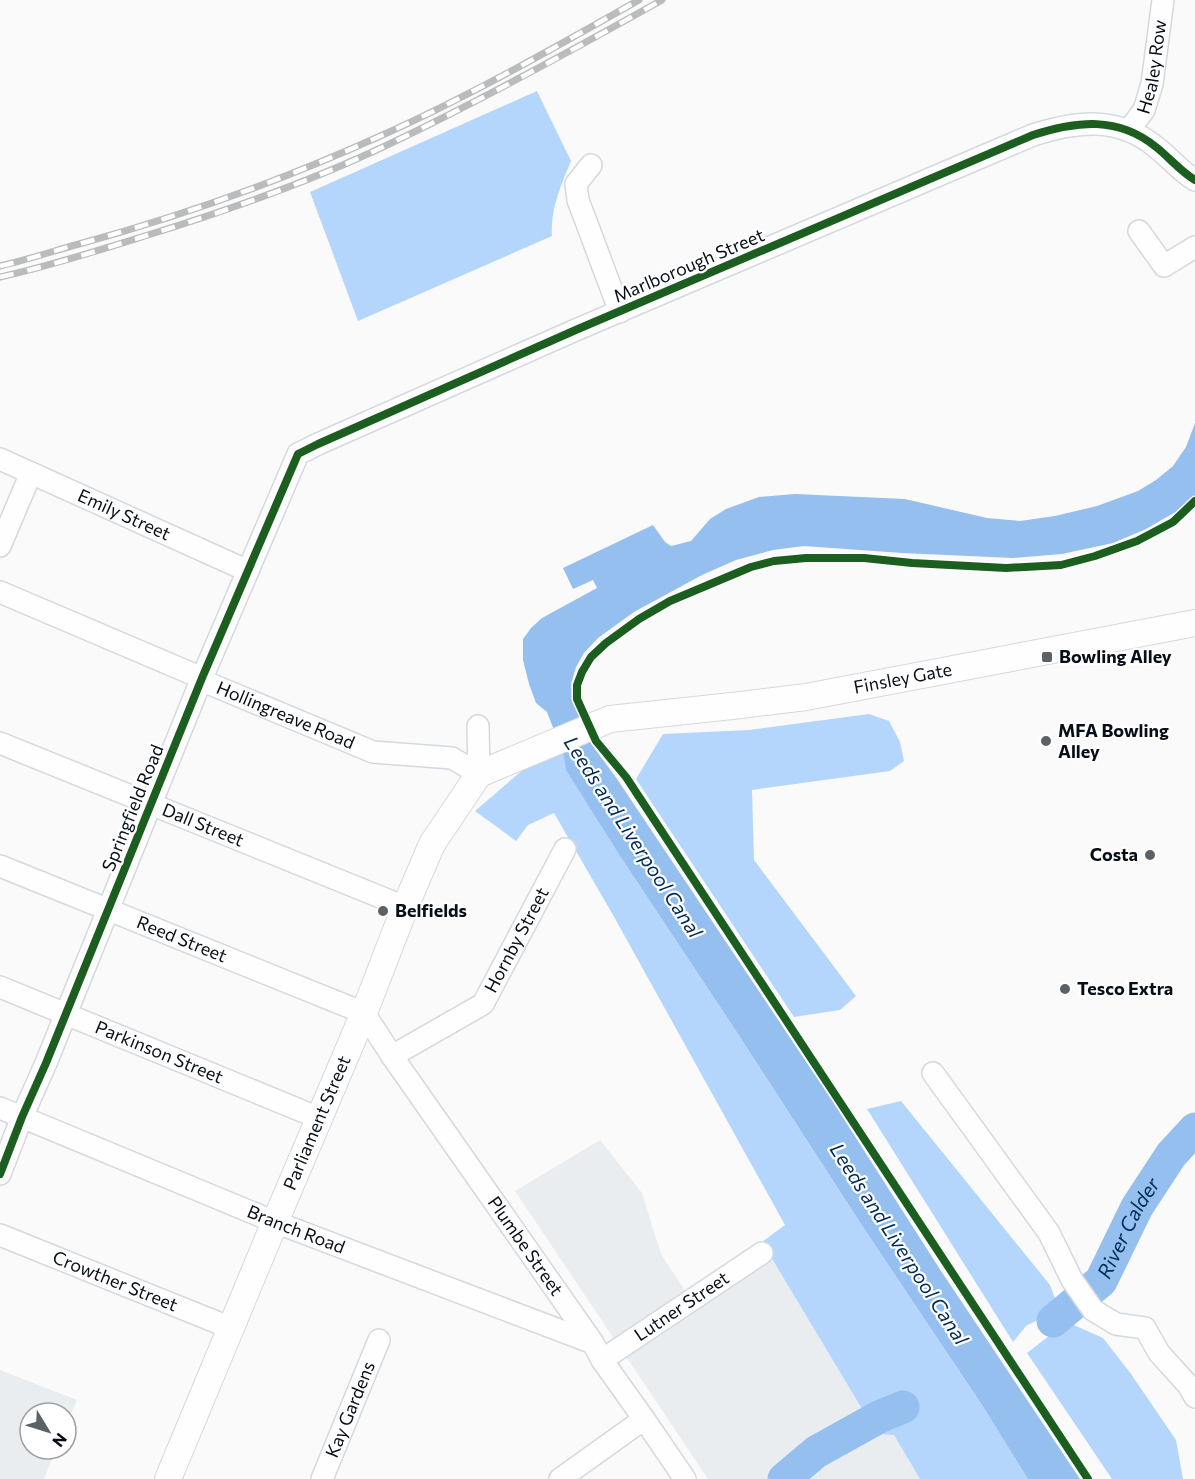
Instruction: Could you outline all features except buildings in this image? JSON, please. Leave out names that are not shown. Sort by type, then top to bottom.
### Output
[{"type":"street","name":"Healey Row","points":[[1129,130],[1144,110],[1152,84],[1163,0]]},
{"type":"street","name":"Marlborough Street","points":[[298,454],[620,312],[1033,135],[1059,127],[1097,123],[1129,130],[1156,146],[1186,175],[1195,180]]},
{"type":"street","points":[[591,165],[576,184],[578,200],[620,312]]},
{"type":"street","points":[[1139,231],[1164,266],[1195,247]]},
{"type":"street","name":"Springfield Road","points":[[0,1174],[202,678],[298,454]]},
{"type":"street","name":"Emily Street","points":[[0,459],[248,571]]},
{"type":"street","points":[[0,546],[32,472]]},
{"type":"street","name":"Hollingreave Road","points":[[0,592],[373,752],[452,758],[479,774]]},
{"type":"street","name":"Finsley Gate","points":[[479,774],[610,719],[806,697],[1195,622]]},
{"type":"street","points":[[478,726],[479,774]]},
{"type":"street","name":"Dall Street","points":[[0,743],[405,907]]},
{"type":"street","name":"Parliament Street","points":[[168,1479],[364,1013],[432,844],[479,774]]},
{"type":"street","name":"Hornby Street","points":[[392,1056],[483,1004],[565,849]]},
{"type":"street","name":"Reed Street","points":[[0,866],[364,1013]]},
{"type":"street","name":"Parkinson Street","points":[[0,987],[319,1118]]},
{"type":"street","name":"Plumbe Street","points":[[364,1013],[685,1479]]},
{"type":"street","points":[[933,1074],[1049,1233],[1072,1280],[1093,1310],[1116,1324],[1145,1328],[1159,1353],[1193,1389]]},
{"type":"street","name":"Branch Road","points":[[0,1108],[597,1352]]},
{"type":"street","name":"Crowther Street","points":[[0,1236],[231,1328]]},
{"type":"street","name":"Lutner Street","points":[[597,1352],[762,1253]]},
{"type":"street","name":"Kay Gardens","points":[[323,1479],[379,1340]]},
{"type":"street","points":[[560,1479],[644,1419]]},
{"type":"shaded area","points":[[537,91],[571,161],[554,207],[552,236],[358,321],[310,192]]},
{"type":"shaded area","points":[[869,714],[889,721],[900,742],[904,761],[890,771],[752,790],[754,860],[856,996],[840,1010],[794,1017],[636,779],[663,734],[749,730]]},
{"type":"shaded area","points":[[563,752],[624,862],[982,1405],[1028,1479],[920,1479],[894,1435],[877,1434],[762,1242],[785,1225],[554,813],[528,825],[516,841],[475,811],[525,768]]},
{"type":"shaded area","points":[[901,1101],[1050,1285],[1059,1309],[1026,1326],[1013,1342],[867,1109]]},
{"type":"shaded area","points":[[600,1140],[642,1193],[661,1254],[686,1292],[762,1242],[877,1434],[894,1435],[920,1479],[708,1479],[515,1191]]},
{"type":"shaded area","points":[[1067,1322],[1103,1338],[1131,1374],[1176,1440],[1183,1479],[1112,1479],[1027,1353]]},
{"type":"shaded area","points":[[0,1370],[77,1400],[18,1401],[18,1461],[51,1461],[44,1479],[0,1479]]},
{"type":"water","name":"Leeds and Liverpool Canal","points":[[1195,423],[1195,496],[1179,510],[1146,529],[1113,543],[1062,554],[1013,558],[804,546],[773,550],[736,560],[702,575],[634,612],[598,638],[584,653],[576,667],[571,684],[573,699],[592,745],[833,1102],[941,1271],[1080,1479],[1028,1479],[982,1405],[863,1227],[566,770],[564,756],[547,712],[536,703],[529,684],[523,660],[523,639],[542,618],[597,588],[593,580],[573,589],[563,568],[653,525],[665,542],[671,546],[691,541],[710,519],[726,509],[759,497],[795,494],[905,499],[987,518],[1020,521],[1055,516],[1097,506],[1138,491],[1156,480],[1173,466],[1186,447]]},
{"type":"waterway","name":"River Calder","points":[[1053,1321],[1101,1281],[1137,1207],[1171,1155],[1195,1129]]},
{"type":"waterway","name":"River Calder","points":[[784,1479],[816,1452],[879,1417],[903,1407]]},
{"type":"railway","points":[[0,266],[193,209],[268,183],[341,153],[412,122],[478,89],[639,0]]},
{"type":"railway","points":[[0,277],[75,258],[178,225],[268,195],[327,172],[456,111],[662,0]]},
{"type":"cycle path","points":[[0,1174],[202,678],[298,454],[578,329],[1049,130],[1081,124],[1097,124],[1127,130],[1156,147],[1195,180]]},
{"type":"cycle path","points":[[1088,1479],[626,777],[596,741],[577,699],[577,685],[591,657],[639,619],[670,601],[751,567],[774,561],[806,558],[864,558],[1006,568],[1061,565],[1137,541],[1173,522],[1195,501]]},
{"type":"place","name":"Bowling Alley","points":[[1047,657]]},
{"type":"place","name":"MFA Bowling Alley","points":[[1046,741]]},
{"type":"place","name":"Costa","points":[[1150,855]]},
{"type":"place","name":"Belfields","points":[[383,911]]},
{"type":"place","name":"Tesco Extra","points":[[1065,989]]}]
